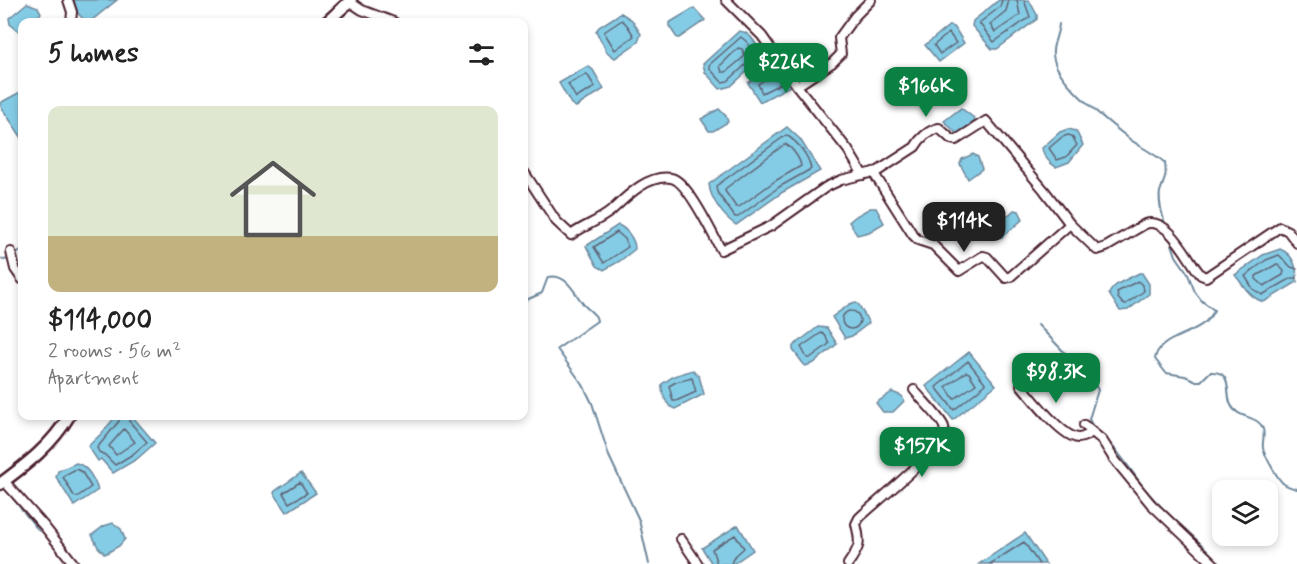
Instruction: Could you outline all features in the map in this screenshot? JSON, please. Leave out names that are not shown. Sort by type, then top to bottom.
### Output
[{"type":"main road","points":[[332,18],[351,1]]},
{"type":"main road","points":[[2,483],[51,442],[66,420]]},
{"type":"street","points":[[68,0],[71,18]]},
{"type":"street","points":[[726,0],[762,36],[797,86],[848,150],[863,175]]},
{"type":"street","points":[[797,86],[814,76],[841,54],[839,38],[855,16],[871,0]]},
{"type":"street","points":[[351,1],[362,10],[383,18]]},
{"type":"street","points":[[528,178],[556,221],[570,235],[603,216],[645,184],[672,178],[678,181],[693,201],[721,250],[771,226],[826,187],[841,180],[873,172],[915,147],[933,129],[939,128],[951,139],[956,140],[986,121],[1070,224],[1094,249],[1100,250],[1145,224],[1159,223],[1176,239],[1201,275],[1206,277],[1280,227],[1288,231],[1297,243]]},
{"type":"street","points":[[873,172],[913,235],[918,240],[933,245],[959,271],[983,256],[987,257],[1006,278],[1010,277],[1070,224]]},
{"type":"street","points":[[11,252],[18,273]]},
{"type":"street","points":[[1021,385],[1054,421],[1072,436],[1084,437],[1092,432]]},
{"type":"street","points":[[848,564],[860,544],[856,524],[859,518],[926,458],[944,435],[943,424],[914,390]]},
{"type":"street","points":[[1084,425],[1102,440],[1114,459],[1151,504],[1214,564]]},
{"type":"street","points":[[2,483],[74,564]]},
{"type":"street","points":[[681,539],[698,564]]},
{"type":"water","points":[[74,0],[117,0],[94,18],[82,18]]},
{"type":"water","points":[[999,0],[1029,0],[1037,19],[997,49],[992,49],[972,26],[973,21]]},
{"type":"water","points":[[27,3],[38,7],[41,13],[37,18],[18,18],[18,31],[10,24],[9,18]]},
{"type":"water","points":[[694,8],[705,20],[677,38],[669,23]]},
{"type":"water","points":[[621,13],[632,20],[641,34],[638,42],[615,58],[607,52],[596,31]]},
{"type":"water","points":[[950,25],[955,28],[964,43],[939,62],[925,45]]},
{"type":"water","points":[[739,31],[748,34],[754,41],[761,59],[731,86],[720,89],[705,72],[703,64]]},
{"type":"water","points":[[777,63],[792,85],[760,102],[748,83]]},
{"type":"water","points":[[588,66],[593,70],[604,89],[576,107],[571,104],[559,83]]},
{"type":"water","points":[[18,93],[18,132],[1,107],[0,103]]},
{"type":"water","points":[[961,108],[975,121],[957,134],[944,121]]},
{"type":"water","points":[[719,109],[728,122],[709,131],[701,119]]},
{"type":"water","points":[[787,127],[800,139],[820,171],[783,192],[736,225],[718,207],[709,184]]},
{"type":"water","points":[[1068,129],[1076,131],[1083,145],[1069,162],[1056,167],[1047,159],[1042,148],[1060,132]]},
{"type":"water","points":[[973,154],[978,157],[982,169],[968,179],[960,164],[962,159]]},
{"type":"water","points":[[870,208],[876,208],[884,223],[869,232],[857,235],[849,222]]},
{"type":"water","points":[[1014,210],[1019,211],[1023,219],[1001,238],[994,228]]},
{"type":"water","points":[[618,225],[630,234],[635,249],[604,270],[597,266],[586,246]]},
{"type":"water","points":[[1280,249],[1294,262],[1297,282],[1264,302],[1251,295],[1235,275],[1263,255]]},
{"type":"water","points":[[1142,273],[1149,284],[1149,294],[1128,310],[1120,311],[1109,294],[1111,290]]},
{"type":"water","points":[[855,302],[869,323],[852,336],[845,338],[832,317]]},
{"type":"water","points":[[818,327],[827,328],[837,344],[814,363],[805,366],[793,350],[793,346]]},
{"type":"water","points":[[969,352],[996,385],[953,420],[926,386]]},
{"type":"water","points":[[693,370],[699,376],[704,394],[675,409],[665,399],[662,384],[674,376]]},
{"type":"water","points":[[892,392],[902,396],[904,401],[893,412],[883,412],[876,403]]},
{"type":"water","points":[[113,420],[135,420],[155,443],[137,459],[113,473],[101,459],[98,461],[88,446]]},
{"type":"water","points":[[76,463],[87,470],[98,490],[74,506],[56,477],[58,471]]},
{"type":"water","points":[[301,473],[316,493],[287,512],[274,493]]},
{"type":"water","points":[[113,523],[121,529],[125,539],[119,546],[105,554],[98,547],[92,535],[104,526]]},
{"type":"water","points":[[738,525],[753,550],[733,564],[712,564],[702,548]]},
{"type":"water","points":[[1025,533],[1046,564],[979,564]]},
{"type":"waterway","points":[[1059,24],[1053,55],[1058,70],[1065,80],[1108,122],[1165,163],[1165,176],[1160,196],[1166,227]]},
{"type":"waterway","points":[[1170,238],[1176,256],[1187,272],[1195,292],[1214,310],[1209,319],[1201,325],[1164,344],[1155,359],[1166,373],[1185,376],[1196,381],[1201,381],[1210,372],[1223,375],[1226,379],[1229,401],[1234,409],[1261,425],[1264,431],[1263,448],[1275,473],[1281,482],[1297,489]]},
{"type":"waterway","points":[[0,258],[10,259]]},
{"type":"waterway","points":[[528,299],[542,293],[548,277],[561,278],[596,317],[597,321],[557,349],[583,385],[592,403],[609,456],[639,520],[649,564]]},
{"type":"waterway","points":[[1038,325],[1094,383],[1098,390],[1089,419],[1094,429]]},
{"type":"waterway","points":[[1098,432],[1154,499],[1220,564]]},
{"type":"waterway","points":[[3,486],[39,531]]}]
